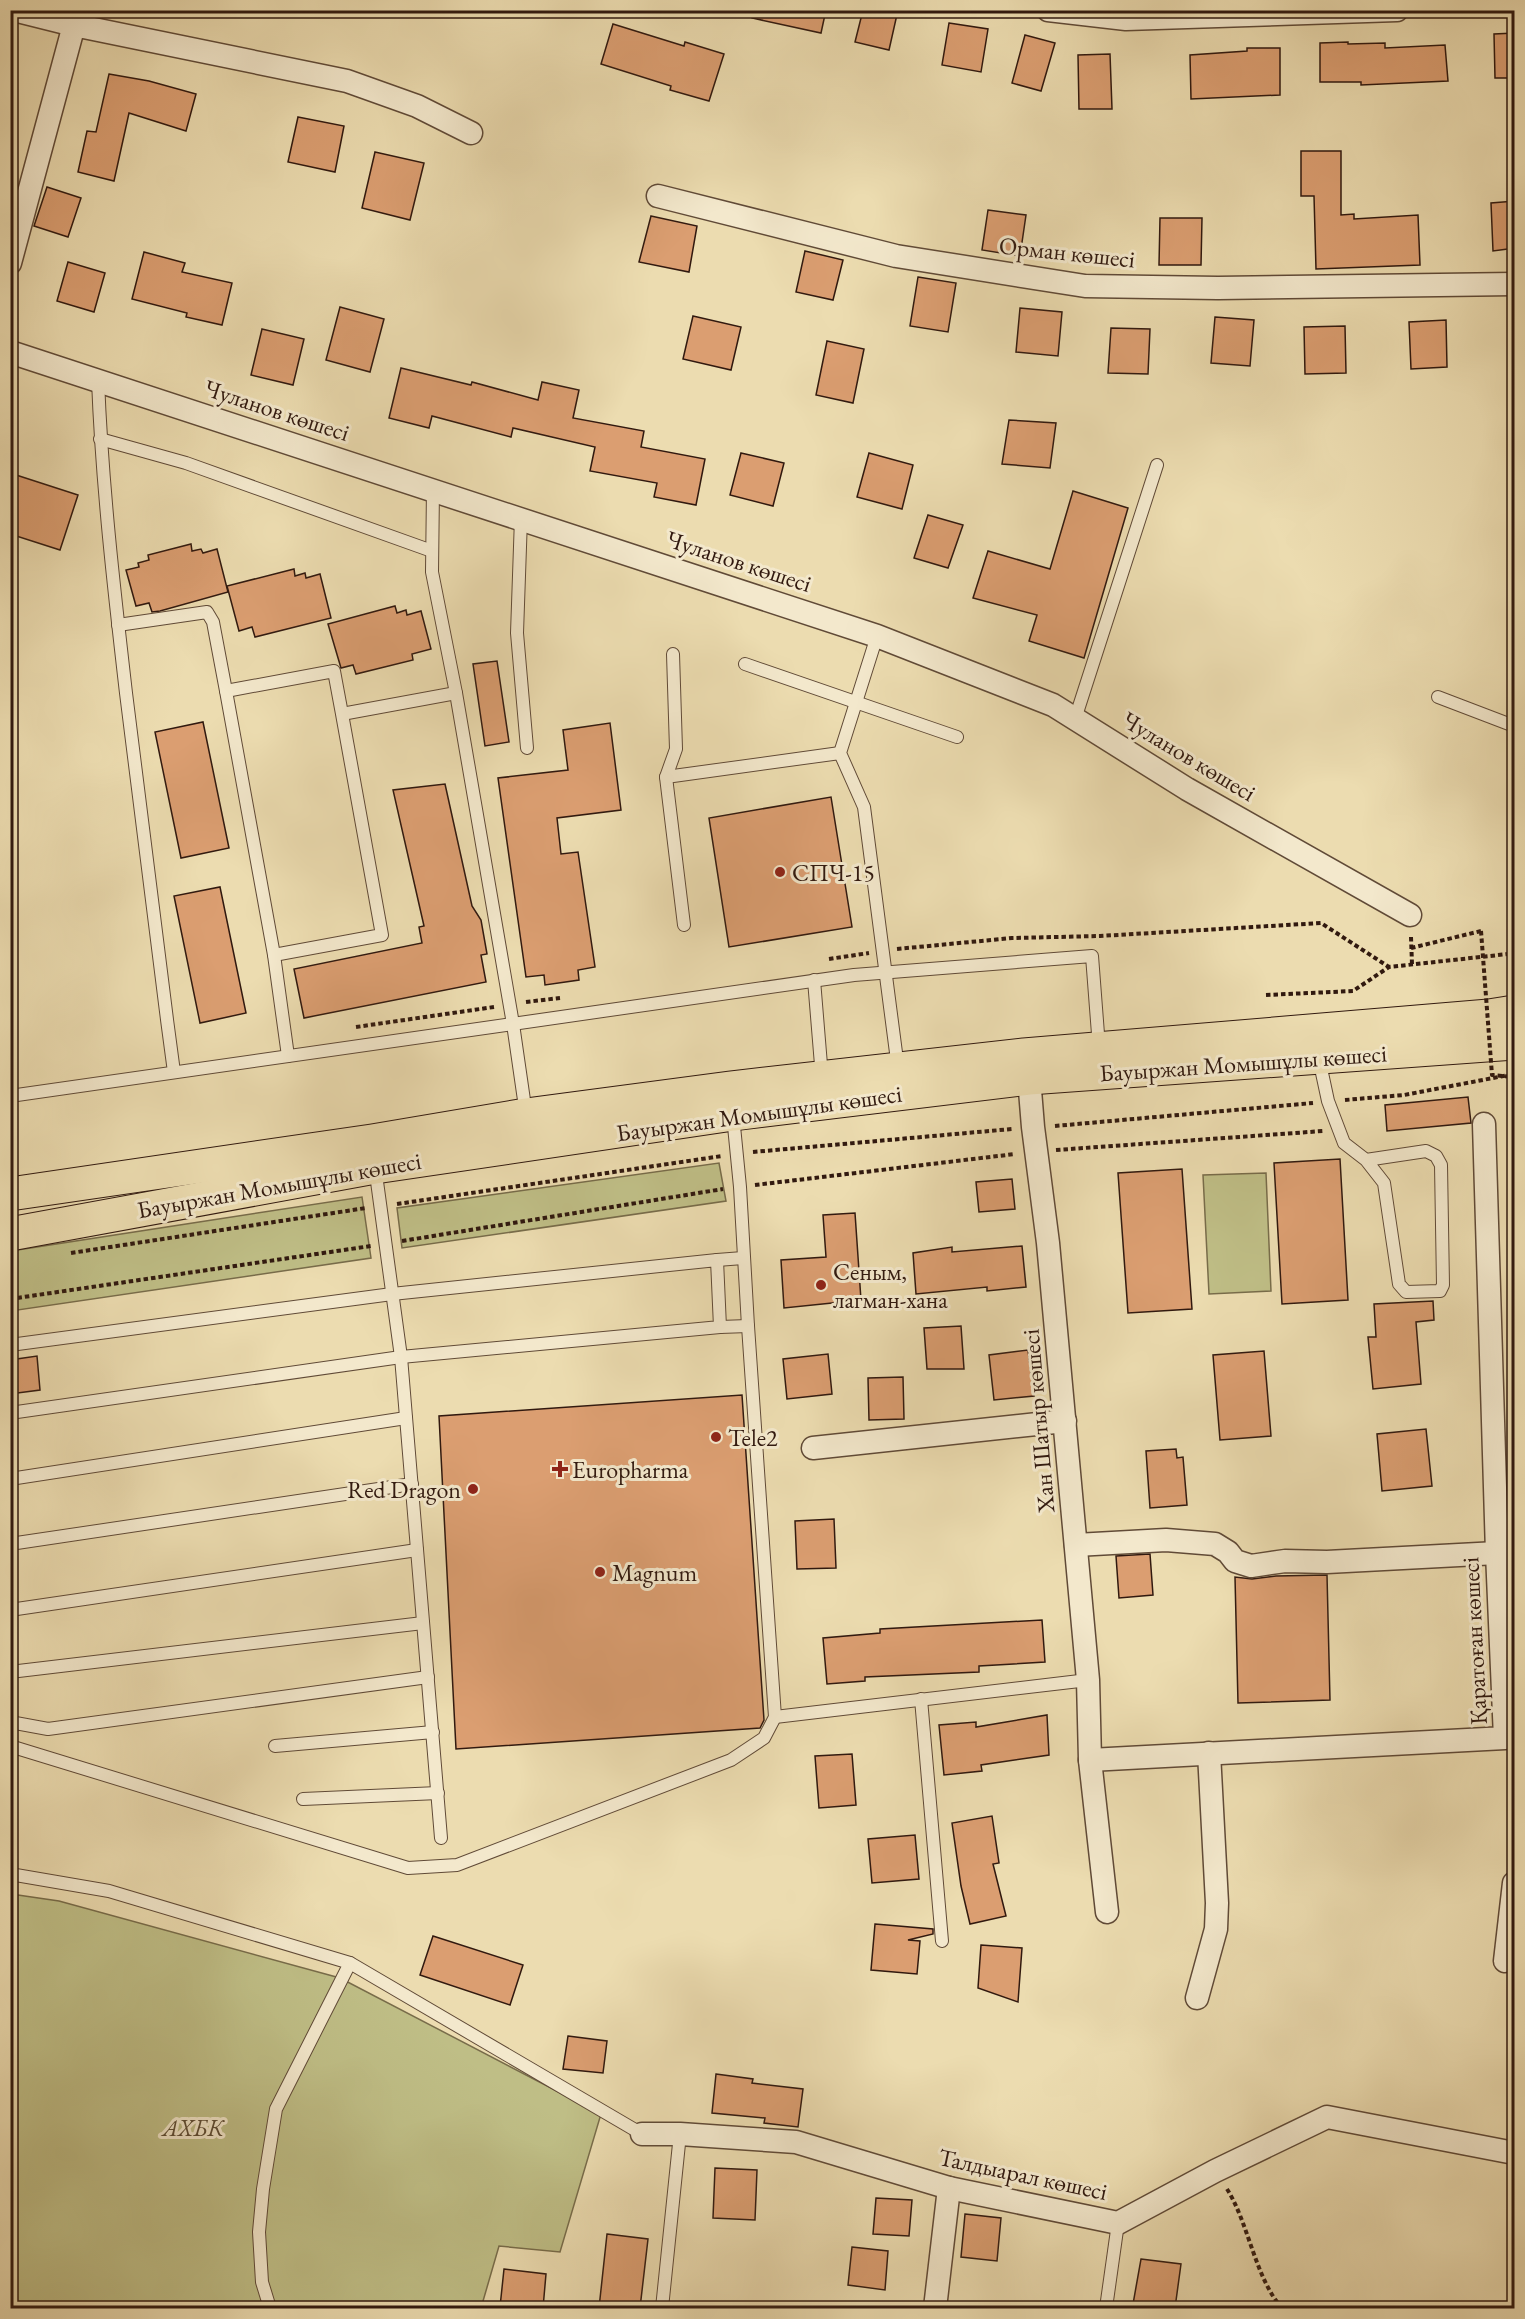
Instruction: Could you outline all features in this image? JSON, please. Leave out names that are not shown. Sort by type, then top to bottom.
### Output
[{"type":"main road","name":"Бауыржан Момышұлы көшесі","points":[[10,1194],[374,1154],[732,1101],[822,1078],[1099,1049],[1515,1012]]},
{"type":"main road","name":"Бауыржан Момышұлы көшесі","points":[[10,1234],[374,1154],[526,1115],[1515,1043]]},
{"type":"street","points":[[14,10],[72,30],[347,81],[417,106],[471,133]]},
{"type":"street","points":[[1048,10],[1126,19],[1397,10]]},
{"type":"street","points":[[10,263],[72,30]]},
{"type":"street","name":"Орман көшесі","points":[[658,196],[896,256],[1085,286],[1218,288],[1515,284]]},
{"type":"street","name":"Чуланов көшесі","points":[[10,352],[877,636],[1053,705],[1187,789],[1410,915]]},
{"type":"street","name":"Хан Шатыр көшесі","points":[[1029,1078],[1065,1421],[1088,1680],[1089,1760],[1107,1912]]},
{"type":"street","name":"Қаратоған көшесі","points":[[1089,1760],[1209,1753],[1510,1746],[1497,1553],[1484,1125]]},
{"type":"street","points":[[813,1448],[1065,1421]]},
{"type":"street","points":[[1076,1545],[1166,1540],[1215,1544],[1228,1552],[1235,1561],[1251,1566],[1285,1561],[1327,1562],[1497,1553]]},
{"type":"street","points":[[1197,1998],[1216,1929],[1217,1903],[1209,1753]]},
{"type":"street","points":[[1505,1961],[1515,1883]]},
{"type":"street","name":"Талдыарал көшесі","points":[[642,2134],[680,2134],[796,2142],[949,2188],[1118,2223],[1215,2171],[1327,2117],[1515,2153]]},
{"type":"street","points":[[935,2308],[949,2188]]},
{"type":"lane","points":[[98,380],[100,438],[118,625],[144,853],[174,1072]]},
{"type":"lane","points":[[100,438],[186,463],[432,551]]},
{"type":"lane","points":[[1076,719],[1157,465]]},
{"type":"lane","points":[[433,489],[432,572],[456,693],[513,1024],[526,1115]]},
{"type":"lane","points":[[521,518],[517,633],[527,748]]},
{"type":"lane","points":[[118,625],[207,612],[213,622],[274,955],[288,1056]]},
{"type":"lane","points":[[877,636],[840,753],[864,807],[898,1070]]},
{"type":"lane","points":[[674,654],[676,748],[666,777],[684,925]]},
{"type":"lane","points":[[745,664],[957,737]]},
{"type":"lane","points":[[226,691],[334,671],[342,714],[382,935],[274,955]]},
{"type":"lane","points":[[342,714],[456,693]]},
{"type":"lane","points":[[1438,697],[1515,726]]},
{"type":"lane","points":[[666,777],[840,753]]},
{"type":"lane","points":[[10,1096],[814,980],[885,972],[1092,956],[1099,1049]]},
{"type":"lane","points":[[814,980],[822,1078]]},
{"type":"lane","points":[[1319,1058],[1328,1101],[1344,1143],[1366,1160],[1384,1183],[1399,1284],[1406,1292],[1440,1291],[1443,1285],[1441,1164],[1436,1156],[1426,1151],[1366,1160]]},
{"type":"lane","points":[[10,1746],[408,1868],[457,1866],[730,1760],[764,1738],[775,1717],[740,1187],[732,1101]]},
{"type":"lane","points":[[374,1154],[379,1206],[401,1356],[441,1838]]},
{"type":"lane","points":[[10,1345],[392,1294],[743,1258]]},
{"type":"lane","points":[[717,1260],[720,1327]]},
{"type":"lane","points":[[10,1413],[401,1356],[748,1326]]},
{"type":"lane","points":[[10,1479],[406,1418]]},
{"type":"lane","points":[[10,1544],[411,1484]]},
{"type":"lane","points":[[10,1611],[417,1550]]},
{"type":"lane","points":[[10,1672],[423,1623]]},
{"type":"lane","points":[[10,1722],[48,1729],[428,1677]]},
{"type":"lane","points":[[775,1717],[1088,1680]]},
{"type":"lane","points":[[921,1699],[942,1941]]},
{"type":"lane","points":[[275,1746],[433,1732]]},
{"type":"lane","points":[[303,1799],[438,1793]]},
{"type":"lane","points":[[10,1874],[109,1891],[350,1963],[642,2134]]},
{"type":"lane","points":[[270,2308],[262,2282],[259,2232],[263,2189],[276,2109],[350,1963]]},
{"type":"lane","points":[[662,2308],[680,2134]]},
{"type":"lane","points":[[1106,2308],[1118,2223]]},
{"type":"path","points":[[1410,915],[1412,964]]},
{"type":"path","points":[[1411,948],[1481,931],[1492,1075],[1515,1075]]},
{"type":"path","points":[[1266,995],[1353,991],[1389,967],[1508,954],[1515,943]]},
{"type":"path","points":[[68,1253],[737,1154],[1404,1095],[1515,1075]]},
{"type":"path","points":[[10,1299],[385,1244],[740,1187],[1036,1151],[1324,1131]]},
{"type":"path","points":[[1215,2171],[1237,2205],[1263,2273],[1282,2308]]},
{"type":"green space","points":[[719,1163],[726,1201],[402,1248],[397,1208]]},
{"type":"green space","points":[[1266,1173],[1271,1291],[1209,1294],[1203,1175]]},
{"type":"green space","points":[[362,1197],[371,1258],[11,1311],[11,1251]]},
{"type":"green space","name":"АХБК","points":[[11,1894],[59,1901],[340,1978],[601,2114],[560,2252],[499,2246],[481,2308],[11,2308]]},
{"type":"building","points":[[752,10],[826,10],[821,33],[752,18]]},
{"type":"building","points":[[863,10],[898,10],[889,50],[855,42]]},
{"type":"building","points":[[949,23],[988,29],[981,72],[942,65]]},
{"type":"building","points":[[613,24],[684,46],[685,42],[724,54],[709,101],[670,90],[671,86],[601,64]]},
{"type":"building","points":[[1515,33],[1515,78],[1495,78],[1494,34]]},
{"type":"building","points":[[1025,35],[1055,43],[1041,91],[1012,83]]},
{"type":"building","points":[[1348,42],[1348,44],[1385,43],[1385,48],[1445,45],[1448,81],[1361,85],[1361,82],[1320,82],[1320,43]]},
{"type":"building","points":[[1247,48],[1280,48],[1280,95],[1191,99],[1190,55],[1247,51]]},
{"type":"building","points":[[1110,54],[1112,109],[1079,109],[1078,55]]},
{"type":"building","points":[[109,74],[149,81],[196,94],[186,131],[129,113],[114,181],[78,172],[87,131],[96,132]]},
{"type":"building","points":[[298,117],[344,126],[335,172],[288,162]]},
{"type":"building","points":[[1301,151],[1341,151],[1341,215],[1354,214],[1354,219],[1418,215],[1420,265],[1316,269],[1314,196],[1301,196]]},
{"type":"building","points":[[375,152],[424,163],[410,220],[362,208]]},
{"type":"building","points":[[47,187],[81,198],[68,237],[34,226]]},
{"type":"building","points":[[1515,201],[1515,248],[1493,251],[1491,203]]},
{"type":"building","points":[[988,210],[1026,215],[1020,256],[982,250]]},
{"type":"building","points":[[651,216],[697,226],[689,272],[639,262]]},
{"type":"building","points":[[1160,218],[1202,218],[1201,265],[1159,265]]},
{"type":"building","points":[[805,251],[843,260],[833,300],[796,292]]},
{"type":"building","points":[[144,252],[185,263],[182,272],[232,283],[222,325],[186,317],[187,313],[132,299]]},
{"type":"building","points":[[68,262],[105,273],[94,312],[57,301]]},
{"type":"building","points":[[918,277],[956,283],[948,332],[910,326]]},
{"type":"building","points":[[340,307],[384,319],[370,372],[326,360]]},
{"type":"building","points":[[1020,308],[1062,312],[1058,356],[1016,352]]},
{"type":"building","points":[[693,316],[741,327],[731,370],[683,359]]},
{"type":"building","points":[[1215,317],[1254,320],[1250,366],[1211,363]]},
{"type":"building","points":[[1446,320],[1447,367],[1411,369],[1409,322]]},
{"type":"building","points":[[1345,326],[1346,373],[1305,374],[1304,327]]},
{"type":"building","points":[[1111,328],[1150,329],[1148,374],[1108,373]]},
{"type":"building","points":[[262,329],[304,339],[293,385],[251,375]]},
{"type":"building","points":[[827,341],[864,349],[853,403],[816,395]]},
{"type":"building","points":[[401,368],[471,385],[472,382],[538,400],[542,382],[579,390],[573,418],[644,431],[641,447],[705,459],[696,505],[654,497],[657,483],[590,471],[595,447],[513,428],[511,437],[432,416],[429,428],[389,418]]},
{"type":"building","points":[[1009,420],[1056,423],[1050,468],[1002,464]]},
{"type":"building","points":[[741,453],[784,463],[773,506],[730,495]]},
{"type":"building","points":[[869,453],[913,465],[902,509],[857,497]]},
{"type":"building","points":[[10,473],[78,495],[60,550],[10,534]]},
{"type":"building","points":[[1073,491],[1128,508],[1084,658],[1029,641],[1037,615],[973,598],[988,551],[1050,569]]},
{"type":"building","points":[[928,515],[963,525],[948,568],[914,558]]},
{"type":"building","points":[[191,544],[192,551],[201,549],[203,553],[217,549],[228,592],[160,611],[152,612],[149,603],[136,606],[126,570],[139,567],[138,563],[149,560],[148,555]]},
{"type":"building","points":[[294,569],[295,576],[305,573],[306,578],[320,574],[331,618],[255,637],[252,627],[239,631],[227,586]]},
{"type":"building","points":[[395,606],[397,613],[406,610],[407,615],[421,611],[431,649],[412,654],[413,660],[356,674],[353,665],[341,668],[328,624]]},
{"type":"building","points":[[497,661],[509,742],[485,746],[473,664]]},
{"type":"building","points":[[203,722],[229,848],[181,858],[155,732]]},
{"type":"building","points":[[610,723],[621,810],[557,818],[561,854],[578,852],[595,967],[578,970],[579,980],[545,985],[544,975],[526,977],[498,778],[568,770],[563,730]]},
{"type":"building","points":[[445,784],[472,906],[481,920],[487,954],[481,955],[486,982],[304,1018],[294,969],[422,943],[419,927],[424,926],[393,790]]},
{"type":"building","name":"СПЧ-15","points":[[831,797],[852,927],[729,947],[709,818]]},
{"type":"building","points":[[220,887],[246,1013],[200,1023],[174,896]]},
{"type":"building","points":[[1468,1097],[1471,1123],[1387,1131],[1385,1105]]},
{"type":"building","points":[[1340,1159],[1348,1300],[1282,1304],[1274,1163]]},
{"type":"building","points":[[1182,1169],[1192,1309],[1128,1313],[1118,1173]]},
{"type":"building","points":[[1012,1179],[1015,1209],[979,1212],[976,1182]]},
{"type":"building","name":"Сеным, лагман-хана","points":[[855,1213],[861,1300],[784,1308],[781,1260],[826,1257],[823,1215]]},
{"type":"building","points":[[1022,1246],[1026,1287],[987,1291],[987,1287],[916,1294],[913,1253],[952,1247],[952,1252]]},
{"type":"building","points":[[1433,1301],[1434,1320],[1416,1322],[1421,1384],[1373,1389],[1368,1337],[1376,1337],[1374,1304]]},
{"type":"building","points":[[961,1326],[964,1369],[927,1369],[924,1328]]},
{"type":"building","points":[[1028,1350],[1034,1396],[994,1400],[989,1355]]},
{"type":"building","points":[[1264,1351],[1271,1436],[1220,1440],[1213,1355]]},
{"type":"building","points":[[828,1354],[832,1394],[787,1399],[783,1359]]},
{"type":"building","points":[[37,1356],[40,1390],[10,1394],[10,1360]]},
{"type":"building","points":[[903,1377],[904,1419],[869,1420],[868,1378]]},
{"type":"building","name":"Magnum","points":[[742,1395],[764,1720],[760,1728],[456,1749],[439,1416]]},
{"type":"building","points":[[1426,1429],[1432,1486],[1382,1491],[1377,1434]]},
{"type":"building","points":[[1176,1449],[1177,1458],[1183,1457],[1187,1505],[1150,1508],[1146,1451]]},
{"type":"building","points":[[834,1519],[836,1568],[797,1569],[795,1521]]},
{"type":"building","points":[[1150,1554],[1153,1595],[1119,1598],[1116,1556]]},
{"type":"building","points":[[1327,1575],[1330,1700],[1238,1703],[1235,1577],[1252,1579]]},
{"type":"building","points":[[1042,1620],[1045,1662],[979,1666],[979,1672],[865,1677],[865,1681],[827,1684],[823,1638],[880,1633],[880,1629]]},
{"type":"building","points":[[1047,1715],[1049,1755],[981,1765],[982,1771],[944,1775],[939,1725],[976,1722],[976,1727]]},
{"type":"building","points":[[852,1754],[856,1805],[819,1808],[815,1756]]},
{"type":"building","points":[[992,1816],[999,1863],[993,1864],[1006,1916],[970,1924],[961,1886],[952,1823]]},
{"type":"building","points":[[915,1835],[919,1879],[872,1883],[868,1839]]},
{"type":"building","points":[[875,1924],[933,1929],[933,1934],[908,1940],[920,1941],[917,1974],[871,1970]]},
{"type":"building","points":[[433,1936],[523,1965],[510,2005],[420,1975]]},
{"type":"building","points":[[981,1945],[1022,1948],[1018,2002],[978,1988]]},
{"type":"building","points":[[568,2036],[607,2041],[603,2073],[563,2069]]},
{"type":"building","points":[[716,2074],[753,2079],[752,2083],[803,2089],[798,2127],[764,2123],[765,2118],[712,2113]]},
{"type":"building","points":[[715,2168],[757,2170],[755,2220],[713,2218]]},
{"type":"building","points":[[876,2198],[912,2200],[909,2236],[873,2234]]},
{"type":"building","points":[[965,2214],[1001,2218],[997,2261],[961,2257]]},
{"type":"building","points":[[607,2234],[648,2239],[640,2308],[599,2308]]},
{"type":"building","points":[[852,2247],[888,2251],[885,2290],[848,2285]]},
{"type":"building","points":[[1141,2259],[1181,2264],[1175,2308],[1133,2304]]},
{"type":"building","points":[[504,2269],[546,2274],[543,2308],[500,2307]]},
{"type":"place","name":"СПЧ-15","points":[[780,872]]},
{"type":"place","name":"Сеным, лагман-хана","points":[[821,1285]]},
{"type":"place","name":"Tele2","points":[[716,1437]]},
{"type":"place","name":"Europharma","points":[[560,1469]]},
{"type":"place","name":"Red Dragon","points":[[473,1489]]},
{"type":"place","name":"Magnum","points":[[600,1572]]}]
